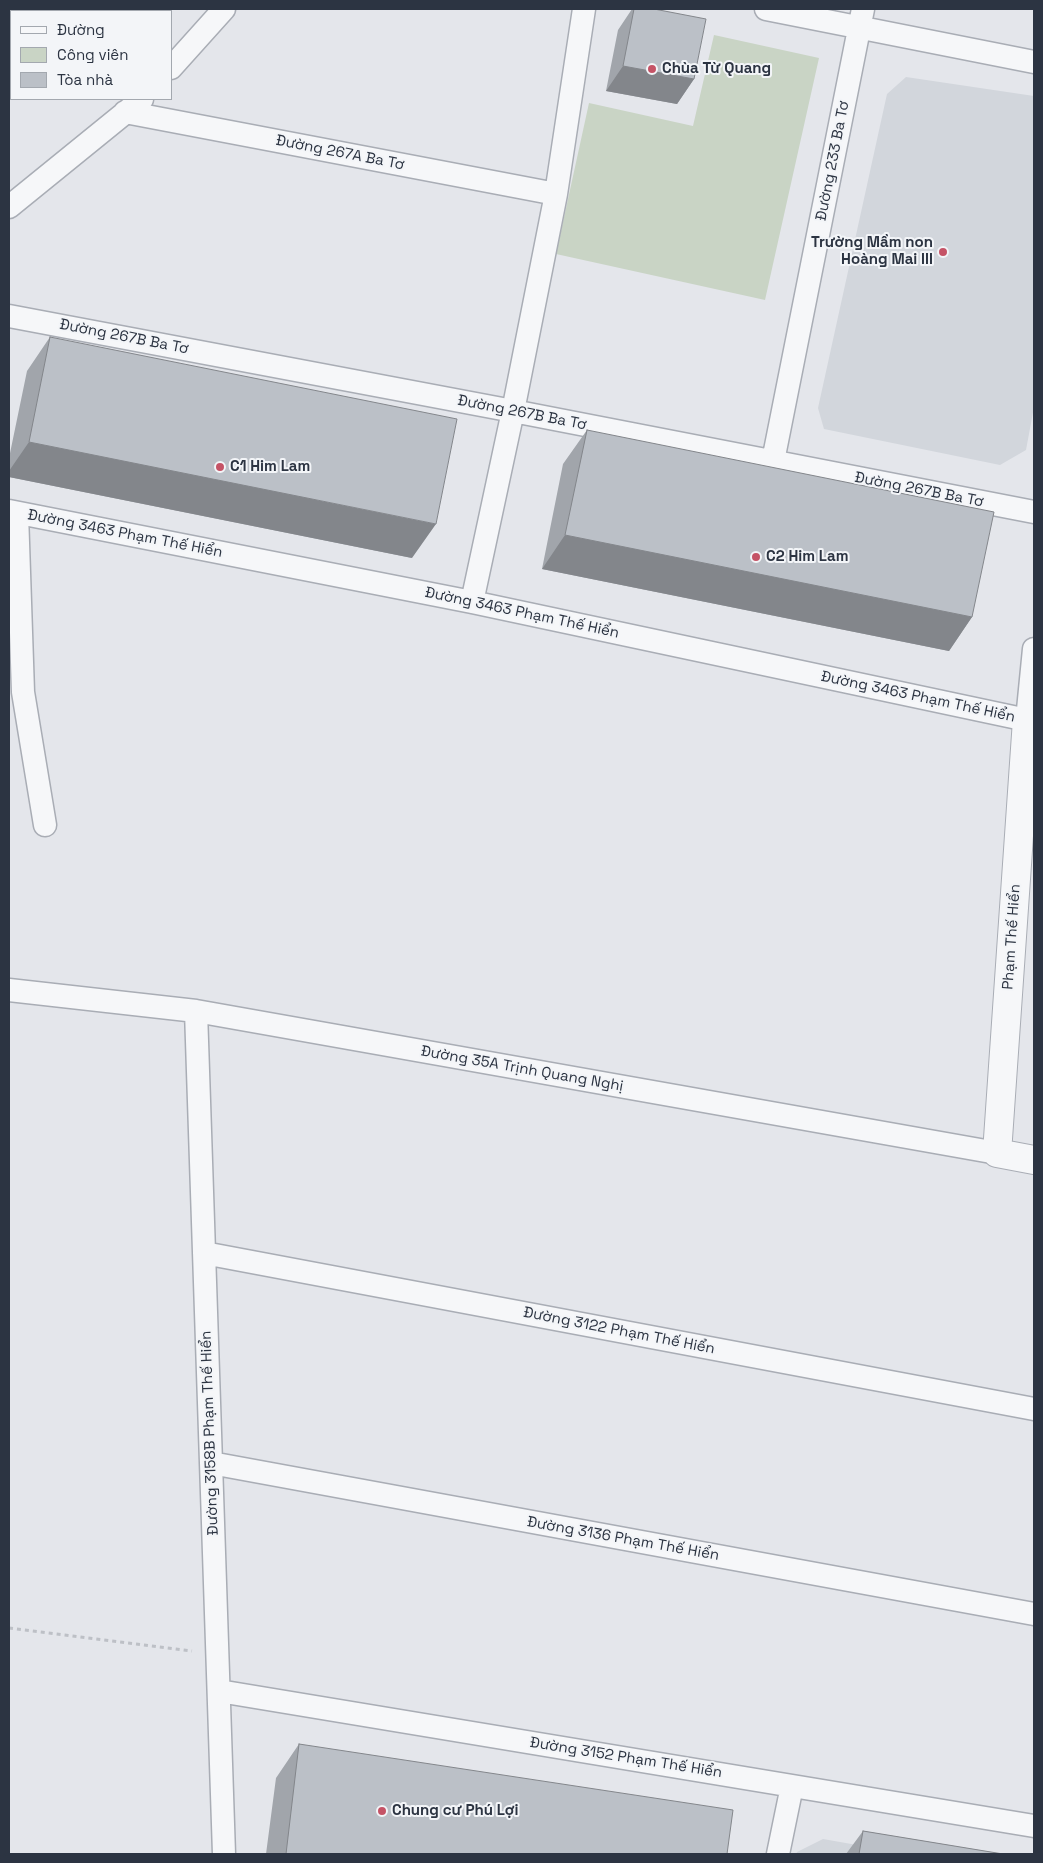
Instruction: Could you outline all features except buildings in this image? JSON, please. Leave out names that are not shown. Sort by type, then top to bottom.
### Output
[{"type":"street","points":[[172,67],[224,9]]},
{"type":"street","points":[[472,602],[513,411],[556,194],[584,9]]},
{"type":"street","points":[[766,9],[861,19],[1034,62]]},
{"type":"street","name":"Đường 233 Ba Tơ","points":[[773,461],[861,19]]},
{"type":"street","points":[[9,207],[134,105]]},
{"type":"street","name":"Đường 267A Ba Tơ","points":[[134,105],[556,194]]},
{"type":"street","name":"Đường 267B Ba Tơ","points":[[9,316],[1034,512]]},
{"type":"street","points":[[13,512],[23,692],[45,825]]},
{"type":"street","name":"Đường 3463 Phạm Thế Hiển","points":[[13,512],[472,602],[1031,721]]},
{"type":"street","points":[[1031,721],[1034,649]]},
{"type":"street","name":"Phạm Thế Hiển","points":[[997,1153],[1031,721]]},
{"type":"street","name":"Đường 35A Trịnh Quang Nghị","points":[[9,990],[196,1012],[1034,1160]]},
{"type":"street","name":"Đường 3158B Phạm Thế Hiển","points":[[196,1012],[224,1854]]},
{"type":"street","name":"Đường 3122 Phạm Thế Hiển","points":[[204,1253],[1034,1410]]},
{"type":"street","name":"Đường 3136 Phạm Thế Hiển","points":[[211,1463],[1034,1614]]},
{"type":"street","name":"Đường 3152 Phạm Thế Hiển","points":[[219,1691],[1034,1826]]},
{"type":"street","points":[[778,1854],[792,1786]]},
{"type":"path","points":[[9,1628],[218,1655]]},
{"type":"shaded area","name":"Trường Mầm non Hoàng Mai III","points":[[906,77],[1034,96],[1034,407],[1026,450],[1000,465],[824,429],[818,408],[887,94]]},
{"type":"shaded area","points":[[823,1839],[908,1854],[796,1854]]},
{"type":"green space","points":[[714,35],[819,58],[765,300],[556,254],[589,103],[693,126]]},
{"type":"place","name":"Chùa Từ Quang","points":[[652,69]]},
{"type":"place","name":"Trường Mầm non Hoàng Mai III","points":[[943,252]]},
{"type":"place","name":"C1 Him Lam","points":[[220,467]]},
{"type":"place","name":"C2 Him Lam","points":[[756,557]]},
{"type":"place","name":"Chung cư Phú Lợi","points":[[382,1811]]}]
